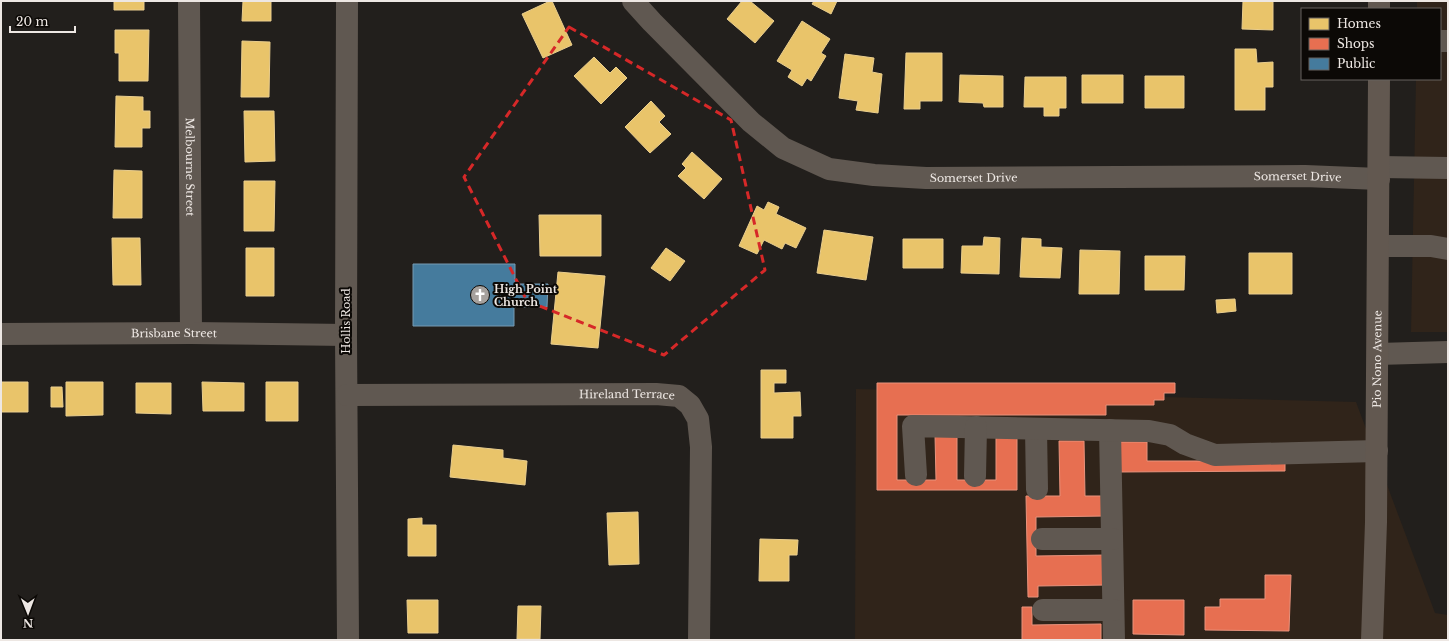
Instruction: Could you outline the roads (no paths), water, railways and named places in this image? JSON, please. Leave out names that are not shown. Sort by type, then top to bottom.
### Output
[{"type":"main road","name":"Pio Nono Avenue","points":[[1372,640],[1377,451],[1379,80]]},
{"type":"street","name":"Melbourne Street","points":[[189,1],[191,333]]},
{"type":"street","name":"Hollis Road","points":[[347,1],[346,335],[348,395],[348,640]]},
{"type":"street","name":"Somerset Drive","points":[[633,1],[751,122],[783,148],[829,169],[874,175],[926,178],[1305,176],[1448,168]]},
{"type":"street","points":[[1378,246],[1431,246],[1448,250]]},
{"type":"street","name":"Brisbane Street","points":[[1,334],[191,333],[346,335]]},
{"type":"street","points":[[1378,354],[1448,352]]},
{"type":"street","name":"Hireland Terrace","points":[[348,395],[656,394],[680,396],[690,404],[698,418],[701,447],[699,640]]},
{"type":"street","points":[[916,475],[913,426],[1149,431],[1170,435],[1185,444],[1215,455],[1377,451]]},
{"type":"street","points":[[975,476],[976,427]]},
{"type":"street","points":[[1036,429],[1037,490]]},
{"type":"street","points":[[1110,430],[1114,640]]},
{"type":"street","points":[[1042,539],[1112,539]]},
{"type":"street","points":[[1043,610],[1113,610]]},
{"type":"place","name":"High Point Church","points":[[480,295]]}]
